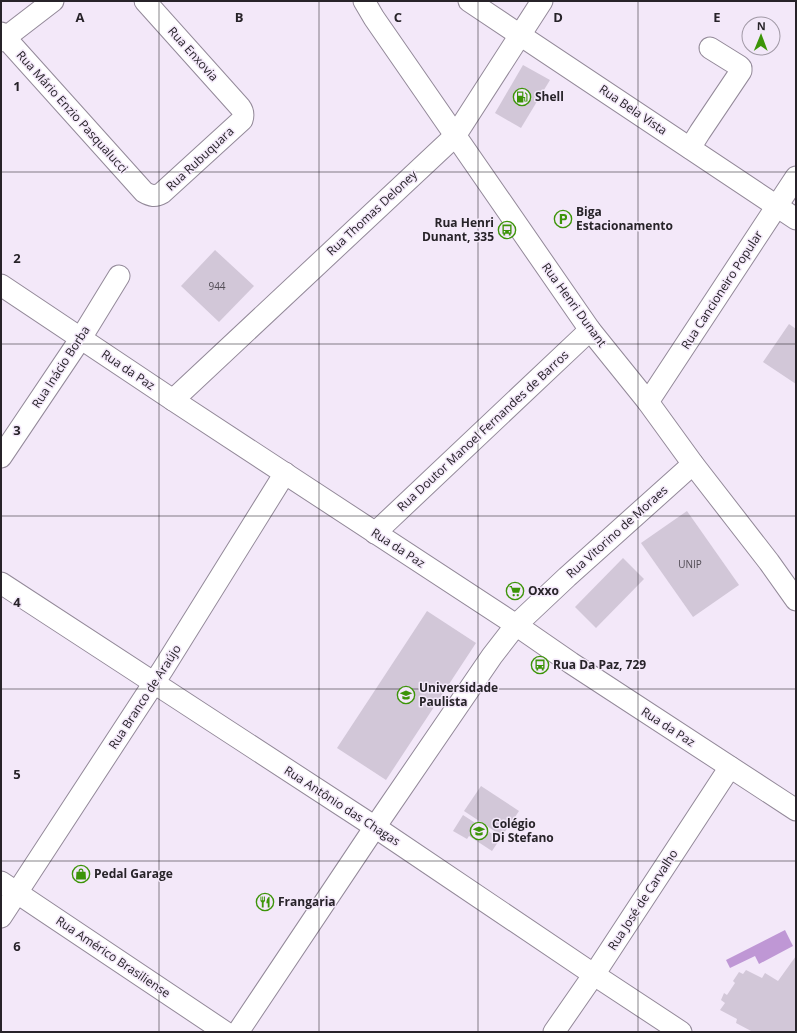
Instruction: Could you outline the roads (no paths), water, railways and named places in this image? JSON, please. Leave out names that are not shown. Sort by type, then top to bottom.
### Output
[{"type":"street","points":[[2,37],[53,1]]},
{"type":"street","name":"Rua Enxovia","points":[[145,1],[240,107]]},
{"type":"street","name":"Rua Henri Dunant","points":[[364,1],[374,18],[455,136],[590,330],[648,402],[796,600]]},
{"type":"street","name":"Rua Bela Vista","points":[[469,1],[796,219]]},
{"type":"street","name":"Rua Thomas Deloney","points":[[173,400],[455,136],[542,1]]},
{"type":"street","name":"Rua Mário Enzio Pasqualucci","points":[[2,37],[144,192]]},
{"type":"street","points":[[690,148],[741,71],[739,66],[710,48]]},
{"type":"street","name":"Rua Rubuquara","points":[[144,192],[150,196],[162,194],[242,120],[243,111],[240,107]]},
{"type":"street","name":"Rua Cancioneiro Popular","points":[[648,402],[796,177]]},
{"type":"street","name":"Rua Inácio Borba","points":[[1,457],[81,338],[119,276]]},
{"type":"street","name":"Rua da Paz","points":[[1,285],[285,474],[516,625],[571,663],[796,810]]},
{"type":"street","name":"Rua Doutor Manoel Fernandes de Barros","points":[[375,533],[590,330]]},
{"type":"street","name":"Rua Vitorino de Moraes","points":[[238,1032],[492,656],[516,625],[693,464]]},
{"type":"street","name":"Rua Branco de Araújo","points":[[1,917],[9,888],[154,684],[285,474]]},
{"type":"street","name":"Rua Antônio das Chagas","points":[[1,583],[375,828],[681,1032]]},
{"type":"street","name":"Rua José de Carvalho","points":[[554,1032],[730,767]]},
{"type":"street","name":"Rua Américo Brasiliense","points":[[9,888],[225,1032]]},
{"type":"place","name":"Shell","points":[[522,97]]},
{"type":"place","name":"Biga Estacionamento","points":[[563,219]]},
{"type":"place","name":"Rua Henri Dunant, 335","points":[[507,230]]},
{"type":"place","name":"Oxxo","points":[[515,591]]},
{"type":"place","name":"Rua Da Paz, 729","points":[[540,665]]},
{"type":"place","name":"Universidade Paulista","points":[[406,695]]},
{"type":"place","name":"Colégio Di Stefano","points":[[479,831]]},
{"type":"place","name":"Pedal Garage","points":[[81,874]]},
{"type":"place","name":"Frangaria","points":[[265,902]]}]
